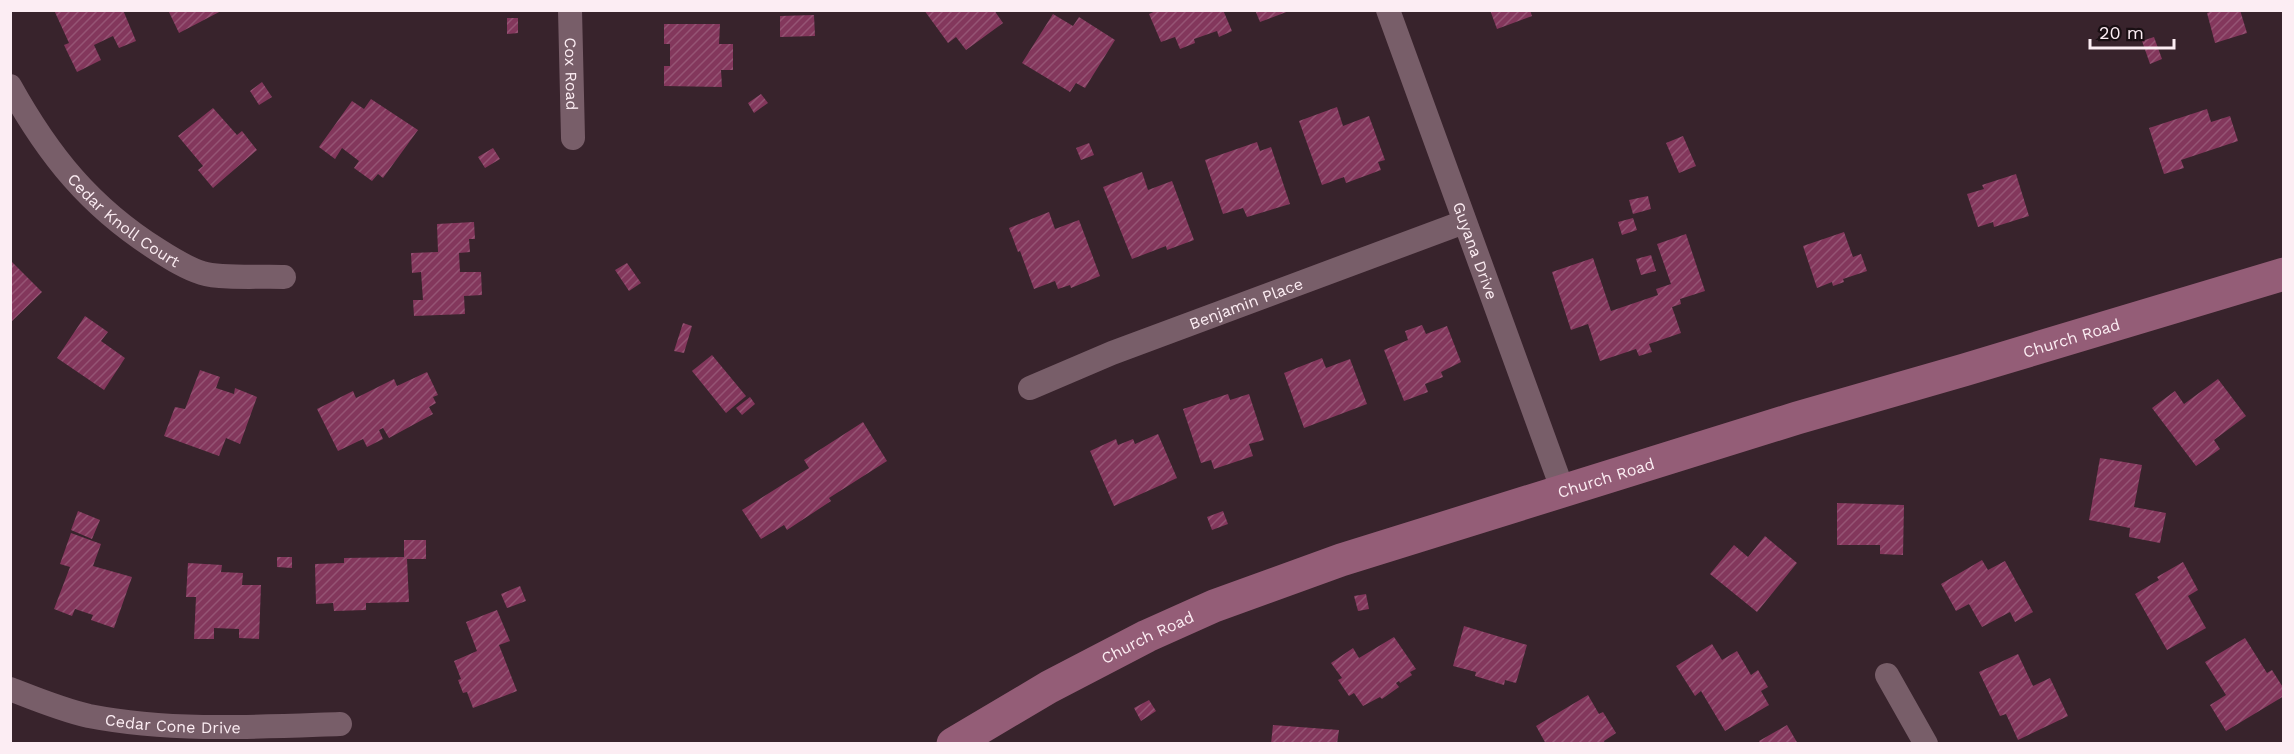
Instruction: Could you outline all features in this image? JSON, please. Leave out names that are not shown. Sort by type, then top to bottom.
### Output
[{"type":"main road","name":"Church Road","points":[[953,744],[1049,687],[1147,636],[1214,606],[1341,560],[1797,418],[2283,274]]},
{"type":"street","name":"Cox Road","points":[[570,10],[573,138]]},
{"type":"street","name":"Guyana Drive","points":[[1388,10],[1563,491]]},
{"type":"street","name":"Cedar Knoll Court","points":[[10,86],[32,124],[73,180],[132,234],[187,268],[205,274],[284,277]]},
{"type":"street","name":"Benjamin Place","points":[[1030,388],[1112,353],[1464,222]]},
{"type":"street","points":[[1887,675],[1926,744]]},
{"type":"street","name":"Cedar Cone Drive","points":[[10,689],[88,716],[172,727],[225,728],[340,724]]},
{"type":"building","points":[[54,10],[123,10],[136,41],[119,48],[113,36],[94,45],[101,60],[77,72],[64,45],[69,43]]},
{"type":"building","points":[[168,10],[223,10],[179,33]]},
{"type":"building","points":[[924,10],[994,10],[1003,23],[966,50],[956,37],[948,43]]},
{"type":"building","points":[[1158,10],[1223,10],[1232,31],[1219,37],[1217,31],[1194,39],[1195,43],[1180,49],[1175,37],[1161,42],[1149,14]]},
{"type":"building","points":[[1255,10],[1289,10],[1289,11],[1260,22]]},
{"type":"building","points":[[1490,10],[1530,10],[1532,16],[1497,29]]},
{"type":"building","points":[[2216,10],[2240,10],[2247,33],[2215,43],[2207,13]]},
{"type":"building","points":[[1053,14],[1073,26],[1079,17],[1115,40],[1085,88],[1076,83],[1070,92],[1022,63]]},
{"type":"building","points":[[814,15],[815,36],[780,37],[780,16]]},
{"type":"building","points":[[507,18],[518,18],[518,33],[507,34]]},
{"type":"building","points":[[664,24],[720,24],[719,44],[733,44],[733,70],[721,70],[722,87],[664,86],[664,66],[670,66],[670,44],[664,44]]},
{"type":"building","points":[[2154,37],[2162,59],[2150,64],[2142,41]]},
{"type":"building","points":[[262,82],[272,97],[259,105],[250,91]]},
{"type":"building","points":[[761,94],[768,103],[754,113],[748,103]]},
{"type":"building","points":[[371,99],[418,130],[383,178],[378,174],[372,181],[354,168],[359,161],[342,148],[335,159],[319,147],[352,101],[364,109]]},
{"type":"building","points":[[1337,107],[1343,126],[1369,116],[1385,160],[1378,162],[1381,170],[1346,183],[1344,177],[1322,185],[1299,121]]},
{"type":"building","points":[[213,108],[237,135],[242,131],[257,150],[213,188],[198,170],[203,166],[178,136]]},
{"type":"building","points":[[2207,109],[2211,122],[2230,116],[2238,141],[2181,160],[2184,168],[2164,174],[2149,128]]},
{"type":"building","points":[[1683,136],[1696,166],[1679,173],[1666,143]]},
{"type":"building","points":[[1257,142],[1260,151],[1271,147],[1290,204],[1247,217],[1243,208],[1223,214],[1205,160]]},
{"type":"building","points":[[1089,143],[1094,155],[1081,160],[1076,148]]},
{"type":"building","points":[[493,148],[500,159],[485,168],[478,157]]},
{"type":"building","points":[[1142,172],[1148,190],[1172,181],[1194,240],[1167,250],[1166,246],[1132,259],[1103,187]]},
{"type":"building","points":[[2016,174],[2029,216],[1994,227],[1993,222],[1978,227],[1967,194],[1984,189],[1982,185]]},
{"type":"building","points":[[1648,196],[1651,209],[1633,214],[1629,200]]},
{"type":"building","points":[[1049,212],[1055,229],[1079,220],[1100,276],[1071,288],[1070,285],[1058,289],[1055,281],[1034,289],[1009,228]]},
{"type":"building","points":[[1633,218],[1637,230],[1622,235],[1618,222]]},
{"type":"building","points":[[474,222],[475,239],[469,239],[470,252],[459,253],[460,272],[481,272],[482,295],[464,296],[465,314],[414,316],[413,300],[423,300],[421,272],[412,273],[411,253],[438,252],[437,224]]},
{"type":"building","points":[[1844,232],[1853,257],[1861,254],[1867,271],[1843,279],[1844,282],[1833,286],[1832,282],[1817,288],[1803,246]]},
{"type":"building","points":[[1686,234],[1705,291],[1680,299],[1681,304],[1672,307],[1681,333],[1649,344],[1652,352],[1639,356],[1636,349],[1600,361],[1588,324],[1571,330],[1552,272],[1593,258],[1611,311],[1658,295],[1656,289],[1671,284],[1657,244]]},
{"type":"building","points":[[1651,255],[1656,271],[1641,275],[1636,259]]},
{"type":"building","points":[[10,260],[42,292],[10,323]]},
{"type":"building","points":[[627,263],[641,283],[629,291],[615,270]]},
{"type":"building","points":[[85,316],[108,332],[101,341],[125,358],[104,390],[57,358]]},
{"type":"building","points":[[683,323],[692,326],[684,353],[674,351]]},
{"type":"building","points":[[1422,325],[1426,334],[1447,326],[1461,362],[1441,372],[1443,377],[1425,384],[1428,392],[1404,401],[1384,350],[1408,340],[1405,331]]},
{"type":"building","points":[[712,355],[746,396],[726,413],[692,371]]},
{"type":"building","points":[[1322,358],[1326,368],[1350,359],[1367,404],[1304,428],[1284,373]]},
{"type":"building","points":[[200,370],[220,377],[216,388],[234,394],[235,388],[257,397],[240,444],[226,438],[219,456],[164,436],[175,407],[185,409]]},
{"type":"building","points":[[427,372],[438,395],[433,397],[436,403],[429,407],[433,414],[389,438],[383,428],[379,430],[383,439],[367,447],[363,439],[338,451],[317,409],[353,391],[356,398],[394,379],[397,386]]},
{"type":"building","points":[[2218,379],[2246,416],[2214,440],[2220,449],[2196,466],[2152,408],[2175,391],[2184,404]]},
{"type":"building","points":[[1228,394],[1230,400],[1249,394],[1264,440],[1249,444],[1253,456],[1214,469],[1211,460],[1201,463],[1183,409]]},
{"type":"building","points":[[750,397],[755,404],[742,415],[736,408]]},
{"type":"building","points":[[863,422],[887,461],[829,498],[831,501],[787,530],[784,525],[761,539],[742,510],[809,468],[804,460]]},
{"type":"building","points":[[1158,434],[1177,478],[1114,506],[1090,451],[1116,439],[1118,445],[1133,439],[1135,444]]},
{"type":"building","points":[[2100,458],[2142,465],[2134,507],[2166,513],[2160,543],[2129,537],[2130,528],[2089,520]]},
{"type":"building","points":[[1837,503],[1904,505],[1903,555],[1880,554],[1880,545],[1837,545]]},
{"type":"building","points":[[78,511],[100,520],[92,539],[71,530]]},
{"type":"building","points":[[1223,511],[1228,524],[1212,530],[1207,517]]},
{"type":"building","points":[[71,533],[101,544],[93,566],[132,577],[114,628],[91,620],[93,615],[75,609],[72,616],[54,609],[70,567],[60,564]]},
{"type":"building","points":[[1765,536],[1797,563],[1757,612],[1710,574],[1734,545],[1748,557]]},
{"type":"building","points":[[404,540],[426,540],[426,559],[407,559],[409,602],[366,603],[366,610],[334,611],[333,603],[316,604],[315,564],[344,563],[344,558],[404,557]]},
{"type":"building","points":[[277,557],[292,557],[292,568],[277,567]]},
{"type":"building","points":[[1982,560],[1988,570],[2005,561],[2033,612],[2015,622],[2010,612],[1982,627],[1969,604],[1956,611],[1941,584]]},
{"type":"building","points":[[2183,562],[2198,590],[2188,596],[2206,628],[2167,650],[2135,594],[2159,580],[2157,577]]},
{"type":"building","points":[[188,563],[222,565],[221,572],[243,573],[242,585],[261,585],[259,639],[239,638],[239,629],[214,628],[214,639],[194,639],[196,597],[186,597]]},
{"type":"building","points":[[520,586],[526,601],[507,608],[501,594]]},
{"type":"building","points":[[1366,594],[1369,609],[1358,611],[1354,596]]},
{"type":"building","points":[[497,610],[510,641],[499,645],[517,691],[473,708],[467,692],[463,693],[458,680],[461,679],[454,661],[477,651],[466,622]]},
{"type":"building","points":[[1464,626],[1527,645],[1516,683],[1505,680],[1504,685],[1475,676],[1476,672],[1453,666]]},
{"type":"building","points":[[1394,637],[1416,669],[1410,672],[1412,675],[1396,683],[1399,687],[1382,699],[1380,697],[1363,706],[1354,693],[1349,696],[1338,680],[1342,678],[1331,663],[1353,648],[1359,658]]},
{"type":"building","points":[[2245,638],[2267,673],[2272,670],[2284,689],[2284,696],[2226,731],[2210,705],[2226,695],[2205,662]]},
{"type":"building","points":[[1712,644],[1722,660],[1737,651],[1751,675],[1758,670],[1768,687],[1761,691],[1769,705],[1725,731],[1701,691],[1695,696],[1676,666]]},
{"type":"building","points":[[2018,654],[2033,686],[2050,678],[2068,716],[2018,740],[2006,714],[2000,716],[1979,672]]},
{"type":"building","points":[[1588,695],[1599,714],[1603,712],[1616,733],[1604,741],[1605,744],[1546,744],[1536,726]]},
{"type":"building","points":[[1149,700],[1156,711],[1141,721],[1134,708]]},
{"type":"building","points":[[1273,725],[1339,730],[1337,744],[1271,744]]},
{"type":"building","points":[[1787,725],[1798,744],[1761,744],[1759,741]]}]
